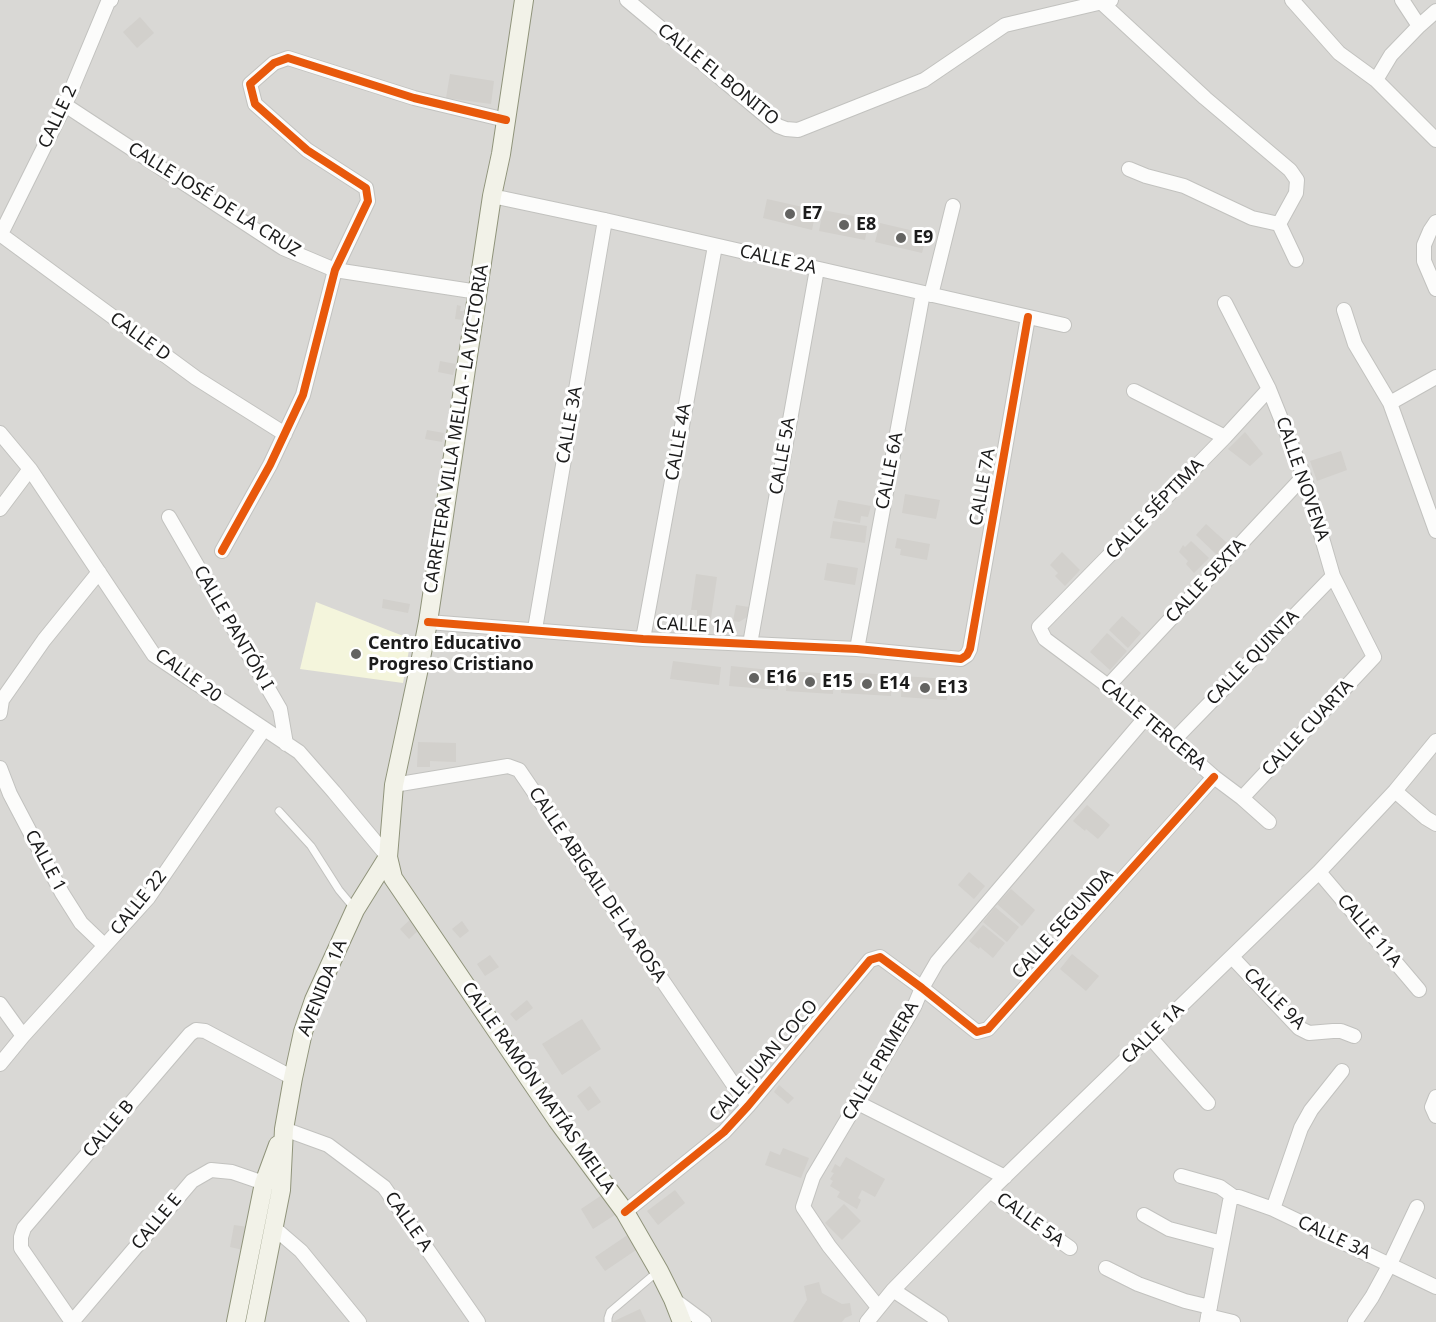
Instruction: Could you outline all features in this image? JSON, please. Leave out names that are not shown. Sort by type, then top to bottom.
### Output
[{"type":"main road","name":"CARRETERA VILLA MELLA - LA VICTORIA","points":[[388,857],[394,785],[428,622],[524,0]]},
{"type":"main road","name":"AVENIDA 1A","points":[[255,1322],[282,1190],[284,1129],[303,1032],[314,1000],[355,910],[388,857]]},
{"type":"main road","name":"CALLE RAMÓN MATÍAS MELLA","points":[[388,857],[393,878],[557,1120],[625,1212],[659,1270],[682,1322]]},
{"type":"main road","name":"AVENIDA 1A","points":[[236,1322],[264,1183],[284,1129]]},
{"type":"street","name":"CALLE EL BONITO","points":[[627,0],[778,126],[798,130],[924,80],[1005,25],[1106,1]]},
{"type":"street","points":[[1292,0],[1340,53],[1376,80],[1436,140]]},
{"type":"street","points":[[1402,0],[1419,26]]},
{"type":"street","name":"CALLE 2","points":[[1,234],[65,105],[108,1]]},
{"type":"street","points":[[1106,1],[1205,98],[1290,170],[1297,180],[1296,193],[1279,224]]},
{"type":"street","points":[[1376,80],[1391,55],[1436,11]]},
{"type":"street","points":[[222,551],[270,465],[303,395],[335,270],[368,201],[366,188],[307,150],[255,104],[250,84],[274,63],[288,58],[414,98],[506,120]]},
{"type":"street","name":"CALLE JOSÉ DE LA CRUZ","points":[[65,105],[283,248],[335,270],[478,292]]},
{"type":"street","points":[[1129,169],[1184,186],[1252,218],[1279,224]]},
{"type":"street","name":"CALLE 2A","points":[[492,196],[1064,325]]},
{"type":"street","name":"CALLE 6A","points":[[856,649],[927,294],[952,206]]},
{"type":"street","name":"CALLE 3A","points":[[535,629],[605,220]]},
{"type":"street","points":[[1436,222],[1424,245],[1424,261],[1436,289]]},
{"type":"street","points":[[1279,224],[1296,260]]},
{"type":"street","name":"CALLE D","points":[[1,234],[196,378],[285,434]]},
{"type":"street","name":"CALLE 4A","points":[[643,639],[715,246]]},
{"type":"street","name":"CALLE 5A","points":[[750,644],[817,269]]},
{"type":"street","name":"CALLE NOVENA","points":[[1225,303],[1269,389],[1304,476],[1333,576],[1374,657]]},
{"type":"street","points":[[1344,310],[1355,344],[1390,403],[1436,531]]},
{"type":"street","name":"CALLE 7A","points":[[961,659],[970,649],[1028,317]]},
{"type":"street","points":[[1390,403],[1436,377]]},
{"type":"street","name":"CALLE SÉPTIMA","points":[[1039,627],[1269,389]]},
{"type":"street","points":[[1134,391],[1225,437]]},
{"type":"street","name":"CALLE 20","points":[[0,433],[30,469],[154,655],[299,752],[388,857]]},
{"type":"street","points":[[0,509],[30,469]]},
{"type":"street","name":"CALLE SEXTA","points":[[1108,686],[1304,476]]},
{"type":"street","name":"CALLE PANTÓN I","points":[[169,517],[280,709],[286,744]]},
{"type":"street","points":[[0,713],[2,700],[44,640],[99,572]]},
{"type":"street","name":"CALLE QUINTA","points":[[1173,741],[1333,576]]},
{"type":"street","name":"CALLE 1A","points":[[428,622],[643,639],[856,649],[961,659]]},
{"type":"street","name":"CALLE TERCERA","points":[[1039,627],[1045,639],[1146,717],[1269,822]]},
{"type":"street","name":"CALLE CUARTA","points":[[1242,798],[1374,657]]},
{"type":"street","name":"CALLE PRIMERA","points":[[878,1307],[829,1246],[803,1207],[813,1177],[914,1007],[937,962],[1146,717]]},
{"type":"street","name":"CALLE 22","points":[[0,1064],[148,898],[264,729]]},
{"type":"street","name":"CALLE 1A","points":[[867,1322],[893,1290],[990,1191],[1319,873],[1395,791],[1436,741]]},
{"type":"street","name":"CALLE ABIGAIL DE LA ROSA","points":[[394,785],[508,766],[519,770],[748,1106]]},
{"type":"street","name":"CALLE 1","points":[[0,768],[10,794],[62,893],[81,923],[104,945]]},
{"type":"street","name":"CALLE SEGUNDA","points":[[922,988],[977,1032],[988,1029],[1214,777]]},
{"type":"street","points":[[1395,791],[1436,824]]},
{"type":"street","name":"CALLE 11A","points":[[1319,873],[1419,990]]},
{"type":"street","name":"CALLE JUAN COCO","points":[[625,1212],[724,1132],[870,960],[880,957],[922,988]]},
{"type":"street","name":"CALLE 9A","points":[[1232,957],[1299,1028],[1309,1033],[1334,1030],[1354,1036]]},
{"type":"street","points":[[0,1004],[23,1036]]},
{"type":"street","name":"CALLE B","points":[[72,1322],[21,1248],[24,1228],[190,1034],[196,1030],[205,1031],[293,1078]]},
{"type":"street","points":[[1150,1037],[1208,1103]]},
{"type":"street","points":[[1273,1209],[1301,1128],[1311,1110],[1342,1071]]},
{"type":"street","points":[[1436,1097],[1432,1107],[1436,1116]]},
{"type":"street","points":[[858,1103],[1005,1177]]},
{"type":"street","name":"CALLE A","points":[[284,1129],[328,1145],[384,1187],[478,1322]]},
{"type":"street","name":"CALLE E","points":[[72,1322],[192,1181],[211,1170],[232,1172],[264,1183]]},
{"type":"street","name":"CALLE 3A","points":[[1181,1176],[1220,1188],[1232,1199],[1239,1197],[1273,1209],[1436,1287]]},
{"type":"street","name":"CALLE 5A","points":[[990,1191],[1070,1248]]},
{"type":"street","points":[[1208,1315],[1232,1199]]},
{"type":"street","points":[[1355,1322],[1390,1264],[1417,1207]]},
{"type":"street","points":[[1144,1215],[1169,1229],[1222,1243]]},
{"type":"street","points":[[273,1227],[301,1251],[359,1322]]},
{"type":"street","points":[[1106,1268],[1138,1284],[1185,1301],[1208,1315],[1233,1322]]},
{"type":"street","points":[[893,1290],[941,1322]]},
{"type":"street","points":[[673,1299],[704,1322]]},
{"type":"lane","points":[[279,811],[311,846],[339,890],[355,910]]},
{"type":"lane","points":[[608,1322],[610,1312],[659,1270]]},
{"type":"shaded area","points":[[0,0],[1436,0],[1436,1322],[0,1322]]},
{"type":"shaded area","name":"Centro Educativo Progreso Cristiano","points":[[316,602],[411,639],[403,683],[300,669]]},
{"type":"building","points":[[140,17],[154,33],[137,48],[123,32]]},
{"type":"building","points":[[450,74],[494,81],[491,104],[446,98]]},
{"type":"building","name":"E7","points":[[767,199],[816,210],[812,230],[763,218]]},
{"type":"building","name":"E8","points":[[823,210],[869,219],[865,240],[819,231]]},
{"type":"building","name":"E9","points":[[880,223],[927,234],[922,253],[875,242]]},
{"type":"building","points":[[457,305],[461,306],[460,311],[464,311],[463,320],[455,319]]},
{"type":"building","points":[[440,361],[456,364],[453,375],[438,372]]},
{"type":"building","points":[[427,430],[444,433],[442,442],[425,439]]},
{"type":"building","points":[[1245,432],[1263,454],[1250,466],[1228,449]]},
{"type":"building","points":[[1341,451],[1347,470],[1317,481],[1310,461]]},
{"type":"building","points":[[905,494],[940,500],[936,519],[902,513]]},
{"type":"building","points":[[838,500],[871,506],[868,517],[861,516],[860,523],[834,518]]},
{"type":"building","points":[[833,521],[867,526],[865,543],[830,538]]},
{"type":"building","points":[[1206,524],[1227,543],[1217,555],[1196,535]]},
{"type":"building","points":[[897,538],[930,544],[927,560],[900,555],[901,549],[895,548]]},
{"type":"building","points":[[1191,541],[1209,558],[1194,573],[1186,564],[1188,561],[1179,552],[1183,545],[1185,547]]},
{"type":"building","points":[[1062,552],[1080,570],[1065,586],[1055,576],[1058,573],[1050,565]]},
{"type":"building","points":[[827,563],[858,568],[855,585],[824,580]]},
{"type":"building","points":[[696,574],[717,577],[711,618],[697,616],[697,610],[691,610]]},
{"type":"building","points":[[383,599],[410,604],[408,613],[382,608]]},
{"type":"building","points":[[736,605],[749,607],[747,617],[739,622],[733,621]]},
{"type":"building","points":[[1122,616],[1141,633],[1128,648],[1109,630]]},
{"type":"building","points":[[1107,633],[1127,651],[1110,670],[1090,652]]},
{"type":"building","points":[[673,661],[721,667],[719,685],[670,679]]},
{"type":"building","name":"E16","points":[[731,666],[780,671],[778,690],[729,686]]},
{"type":"building","name":"E15","points":[[787,671],[834,674],[833,694],[786,691]]},
{"type":"building","name":"E14","points":[[842,672],[892,675],[891,696],[841,693]]},
{"type":"building","name":"E13","points":[[902,676],[949,679],[947,700],[901,697]]},
{"type":"building","points":[[418,742],[456,743],[456,762],[430,761],[430,767],[417,767]]},
{"type":"building","points":[[1087,805],[1110,825],[1098,839],[1073,821]]},
{"type":"building","points":[[969,872],[985,886],[974,899],[958,885]]},
{"type":"building","points":[[1011,889],[1035,910],[1022,926],[997,904]]},
{"type":"building","points":[[995,907],[1019,927],[1007,942],[983,922]]},
{"type":"building","points":[[412,918],[421,928],[409,939],[400,929]]},
{"type":"building","points":[[462,921],[469,931],[460,938],[452,929]]},
{"type":"building","points":[[983,925],[1005,943],[993,958],[969,941]]},
{"type":"building","points":[[1072,954],[1099,976],[1086,991],[1060,969]]},
{"type":"building","points":[[490,955],[499,967],[485,976],[477,964]]},
{"type":"building","points":[[527,1000],[533,1008],[516,1021],[510,1014]]},
{"type":"building","points":[[582,1019],[601,1049],[562,1075],[542,1044]]},
{"type":"building","points":[[779,1085],[794,1098],[788,1104],[774,1092]]},
{"type":"building","points":[[590,1086],[601,1102],[588,1111],[577,1096]]},
{"type":"building","points":[[783,1148],[809,1158],[801,1178],[765,1165],[770,1151],[780,1155]]},
{"type":"building","points":[[846,1157],[885,1179],[875,1197],[862,1190],[858,1198],[861,1200],[857,1209],[837,1197],[840,1192],[830,1186],[833,1181],[830,1179],[834,1173],[831,1172],[835,1164],[840,1167]]},
{"type":"building","points":[[675,1190],[685,1203],[658,1225],[647,1211]]},
{"type":"building","points":[[605,1193],[618,1213],[593,1229],[581,1209]]},
{"type":"building","points":[[844,1204],[861,1221],[842,1240],[825,1223]]},
{"type":"building","points":[[234,1225],[248,1227],[243,1250],[230,1247]]},
{"type":"building","points":[[629,1234],[639,1248],[605,1271],[595,1257]]},
{"type":"building","points":[[819,1282],[822,1293],[842,1304],[850,1303],[852,1315],[842,1322],[793,1322],[807,1300],[804,1286]]},
{"type":"building","points":[[640,1309],[646,1322],[612,1322]]},
{"type":"cycle path","points":[[222,551],[270,465],[303,395],[335,270],[368,201],[366,188],[307,150],[255,104],[250,84],[274,63],[288,58],[414,98],[506,120]]},
{"type":"cycle path","points":[[428,622],[643,639],[857,649],[961,659],[970,649],[1028,317]]},
{"type":"cycle path","points":[[625,1212],[724,1132],[870,960],[880,957],[977,1032],[988,1029],[1214,777]]},
{"type":"place","name":"E7","points":[[790,214]]},
{"type":"place","name":"E8","points":[[844,225]]},
{"type":"place","name":"E9","points":[[901,238]]},
{"type":"place","name":"Centro Educativo Progreso Cristiano","points":[[356,654]]},
{"type":"place","name":"E16","points":[[754,678]]},
{"type":"place","name":"E15","points":[[810,682]]},
{"type":"place","name":"E14","points":[[867,684]]},
{"type":"place","name":"E13","points":[[925,688]]}]
